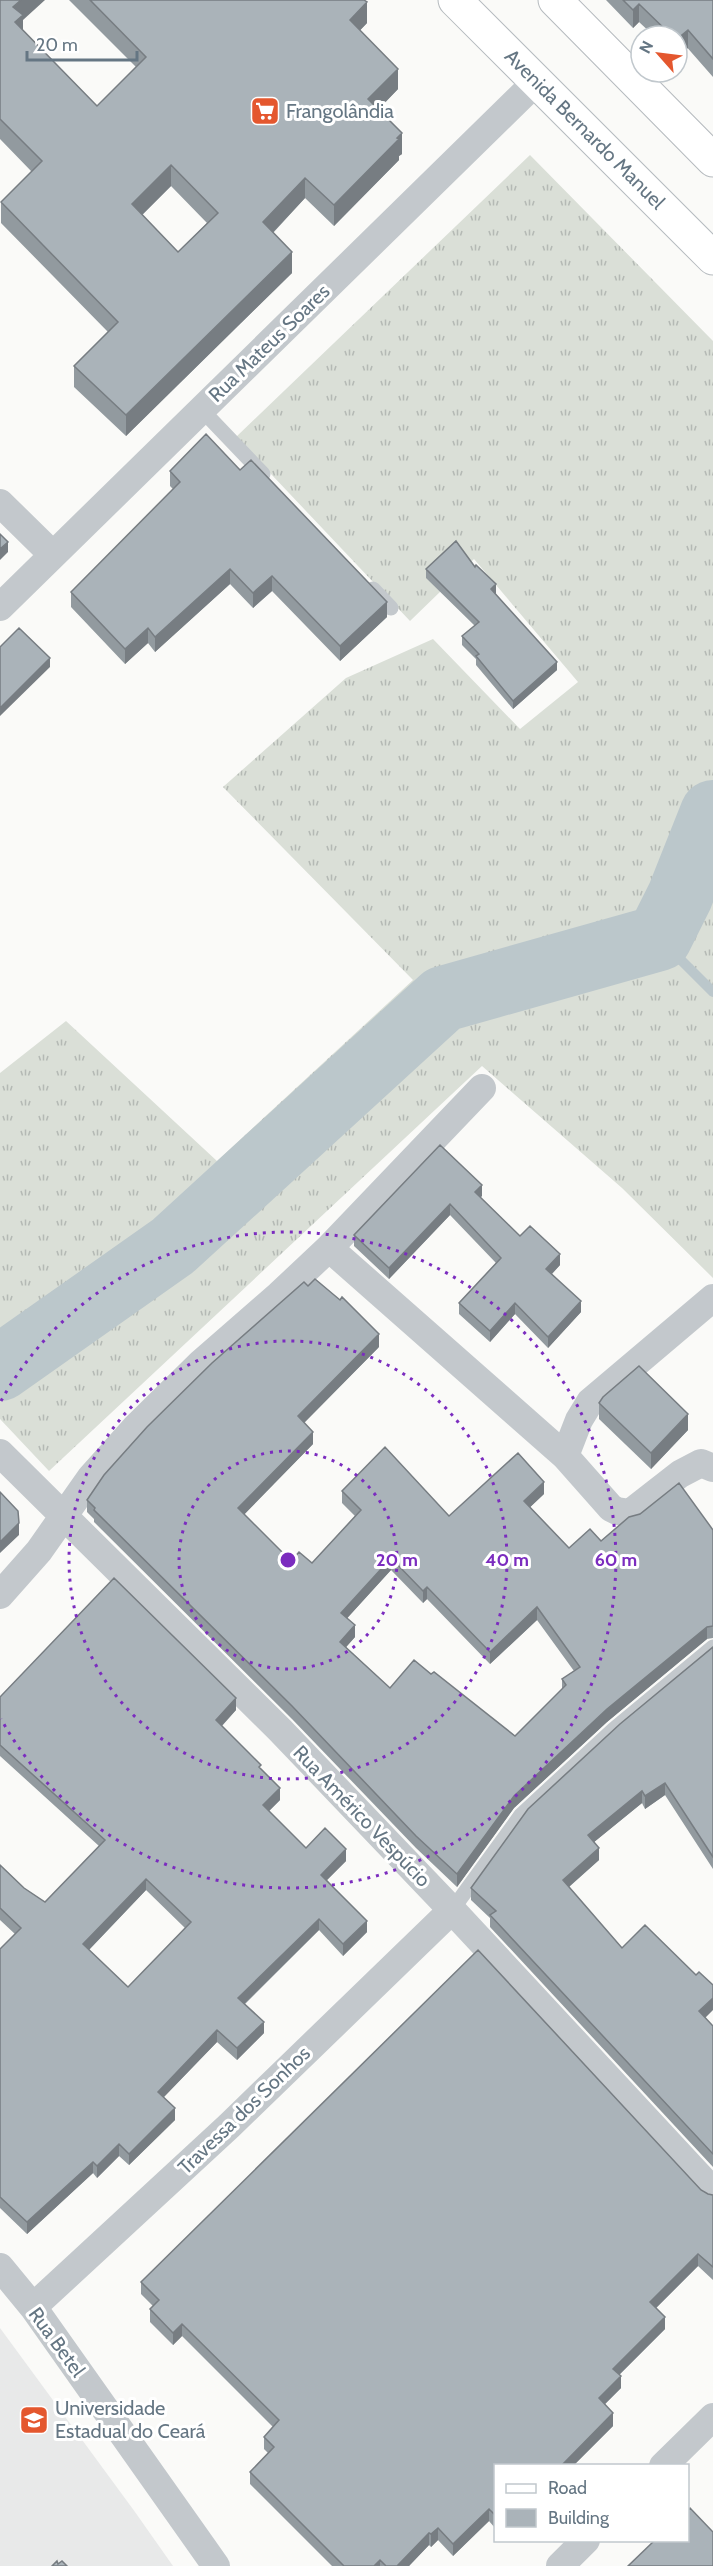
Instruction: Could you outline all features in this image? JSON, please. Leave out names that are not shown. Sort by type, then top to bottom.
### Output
[{"type":"main road","name":"Avenida Bernardo Manuel","points":[[455,0],[538,80],[713,258]]},
{"type":"main road","points":[[555,0],[713,160]]},
{"type":"street","name":"Rua Mateus Soares","points":[[0,607],[538,80]]},
{"type":"street","points":[[0,502],[52,554]]},
{"type":"street","points":[[0,1595],[39,1551],[91,1477],[135,1428],[201,1363],[329,1248],[482,1088]]},
{"type":"street","points":[[329,1248],[565,1456],[611,1508],[630,1513],[680,1474],[701,1463],[713,1468]]},
{"type":"street","points":[[565,1456],[579,1420],[590,1402],[713,1298]]},
{"type":"street","name":"Rua Américo Vespúcio","points":[[0,1453],[63,1518],[280,1730],[452,1910],[713,2191]]},
{"type":"street","name":"Travessa dos Sonhos","points":[[33,2307],[229,2126],[452,1910]]},
{"type":"street","name":"Rua Betel","points":[[0,2266],[33,2307],[216,2566]]},
{"type":"street","points":[[665,2464],[713,2417]]},
{"type":"street","points":[[560,2566],[585,2542]]},
{"type":"lane","points":[[201,409],[276,487]]},
{"type":"lane","points":[[358,574],[392,608]]},
{"type":"lane","points":[[452,1910],[522,1815],[614,1729],[713,1647]]},
{"type":"shaded area","name":"Universidade Estadual do Ceará","points":[[0,2328],[135,2512],[173,2566],[0,2566]]},
{"type":"green space","points":[[530,155],[713,341],[713,1278],[622,1188],[482,1066],[49,1471],[0,1419],[0,1073],[66,1021],[217,1161],[413,980],[223,787],[346,678],[433,639],[520,729],[578,682],[474,559],[410,621],[236,437]]},
{"type":"building","points":[[0,0],[21,0],[13,7],[23,15],[15,22],[97,106],[146,57],[90,0],[364,0],[367,2],[350,20],[398,69],[368,99],[402,133],[397,138],[399,139],[334,205],[305,178],[263,222],[292,252],[126,415],[74,366],[118,322],[1,202],[42,161],[0,119]],"holes":[[[171,165],[218,213],[178,252],[132,204]]]},
{"type":"building","points":[[623,0],[713,0],[713,59],[689,31],[689,24],[660,24],[639,4],[633,10]]},
{"type":"building","points":[[206,434],[240,470],[251,460],[387,602],[340,646],[272,576],[253,593],[230,569],[155,637],[148,628],[125,649],[71,592],[180,482],[170,471]]},
{"type":"building","points":[[0,534],[8,542],[0,549]]},
{"type":"building","points":[[456,541],[475,567],[476,565],[496,584],[491,589],[557,662],[513,701],[476,656],[479,654],[462,636],[479,622],[426,569]]},
{"type":"building","points":[[19,628],[50,658],[0,708],[0,647]]},
{"type":"building","points":[[440,1145],[482,1185],[475,1192],[520,1236],[530,1226],[560,1254],[546,1269],[581,1301],[548,1337],[515,1303],[490,1331],[459,1303],[501,1258],[450,1204],[389,1268],[354,1235]]},
{"type":"building","points":[[315,1279],[340,1300],[342,1297],[379,1334],[298,1416],[313,1432],[238,1508],[291,1561],[299,1552],[312,1563],[361,1510],[342,1491],[385,1447],[449,1516],[518,1453],[544,1482],[524,1501],[569,1548],[590,1529],[601,1541],[629,1517],[640,1514],[679,1483],[713,1530],[713,1626],[707,1627],[607,1709],[514,1796],[457,1874],[416,1836],[292,1706],[94,1510],[95,1508],[87,1500],[104,1475],[147,1427],[212,1363],[304,1282],[308,1286]],"holes":[[[391,1558],[423,1591],[427,1587],[490,1652],[537,1607],[580,1667],[562,1679],[566,1685],[515,1736],[434,1672],[431,1674],[414,1660],[390,1688],[340,1642],[355,1625],[341,1613]]]},
{"type":"building","points":[[639,1366],[688,1414],[651,1453],[599,1403]]},
{"type":"building","points":[[0,1492],[18,1511],[19,1523],[0,1542]]},
{"type":"building","points":[[114,1578],[236,1698],[216,1720],[261,1765],[259,1767],[280,1788],[263,1805],[306,1848],[325,1828],[346,1849],[321,1875],[367,1921],[343,1944],[319,1919],[238,1998],[264,2022],[237,2048],[217,2030],[158,2092],[175,2108],[129,2154],[119,2144],[97,2166],[93,2162],[27,2222],[0,2197],[0,1949],[21,1928],[0,1908],[0,1865],[24,1888],[45,1902],[105,1840],[0,1745],[0,1697]],"holes":[[[146,1879],[191,1922],[128,1987],[83,1944]]]},
{"type":"building","points":[[713,1647],[713,1857],[665,1783],[645,1796],[642,1791],[588,1835],[599,1848],[563,1880],[622,1948],[645,1925],[696,1975],[699,1972],[713,1985],[713,1998],[699,2011],[713,2026],[713,2154],[490,1915],[496,1911],[471,1888],[528,1809],[620,1724]]},
{"type":"building","points":[[478,1950],[701,2190],[713,2195],[713,2267],[698,2254],[650,2302],[665,2317],[613,2369],[621,2376],[599,2398],[613,2413],[563,2464],[494,2464],[494,2514],[489,2509],[453,2544],[438,2528],[431,2534],[429,2533],[397,2566],[386,2566],[380,2560],[374,2566],[344,2566],[250,2472],[274,2447],[264,2437],[279,2420],[182,2324],[173,2333],[150,2309],[159,2300],[141,2282]]},
{"type":"building","points":[[689,2509],[713,2532],[713,2566],[628,2566],[653,2542],[689,2542]]},
{"type":"building","points":[[57,2561],[58,2564],[62,2561],[67,2566],[52,2566]]},
{"type":"waterway","points":[[0,1368],[173,1246],[443,999],[659,938],[680,896],[713,813]]},
{"type":"waterway","points":[[659,938],[713,992]]},
{"type":"place","name":"Frangolândia","points":[[265,111]]},
{"type":"place","name":"Universidade Estadual do Ceará","points":[[34,2420]]}]
